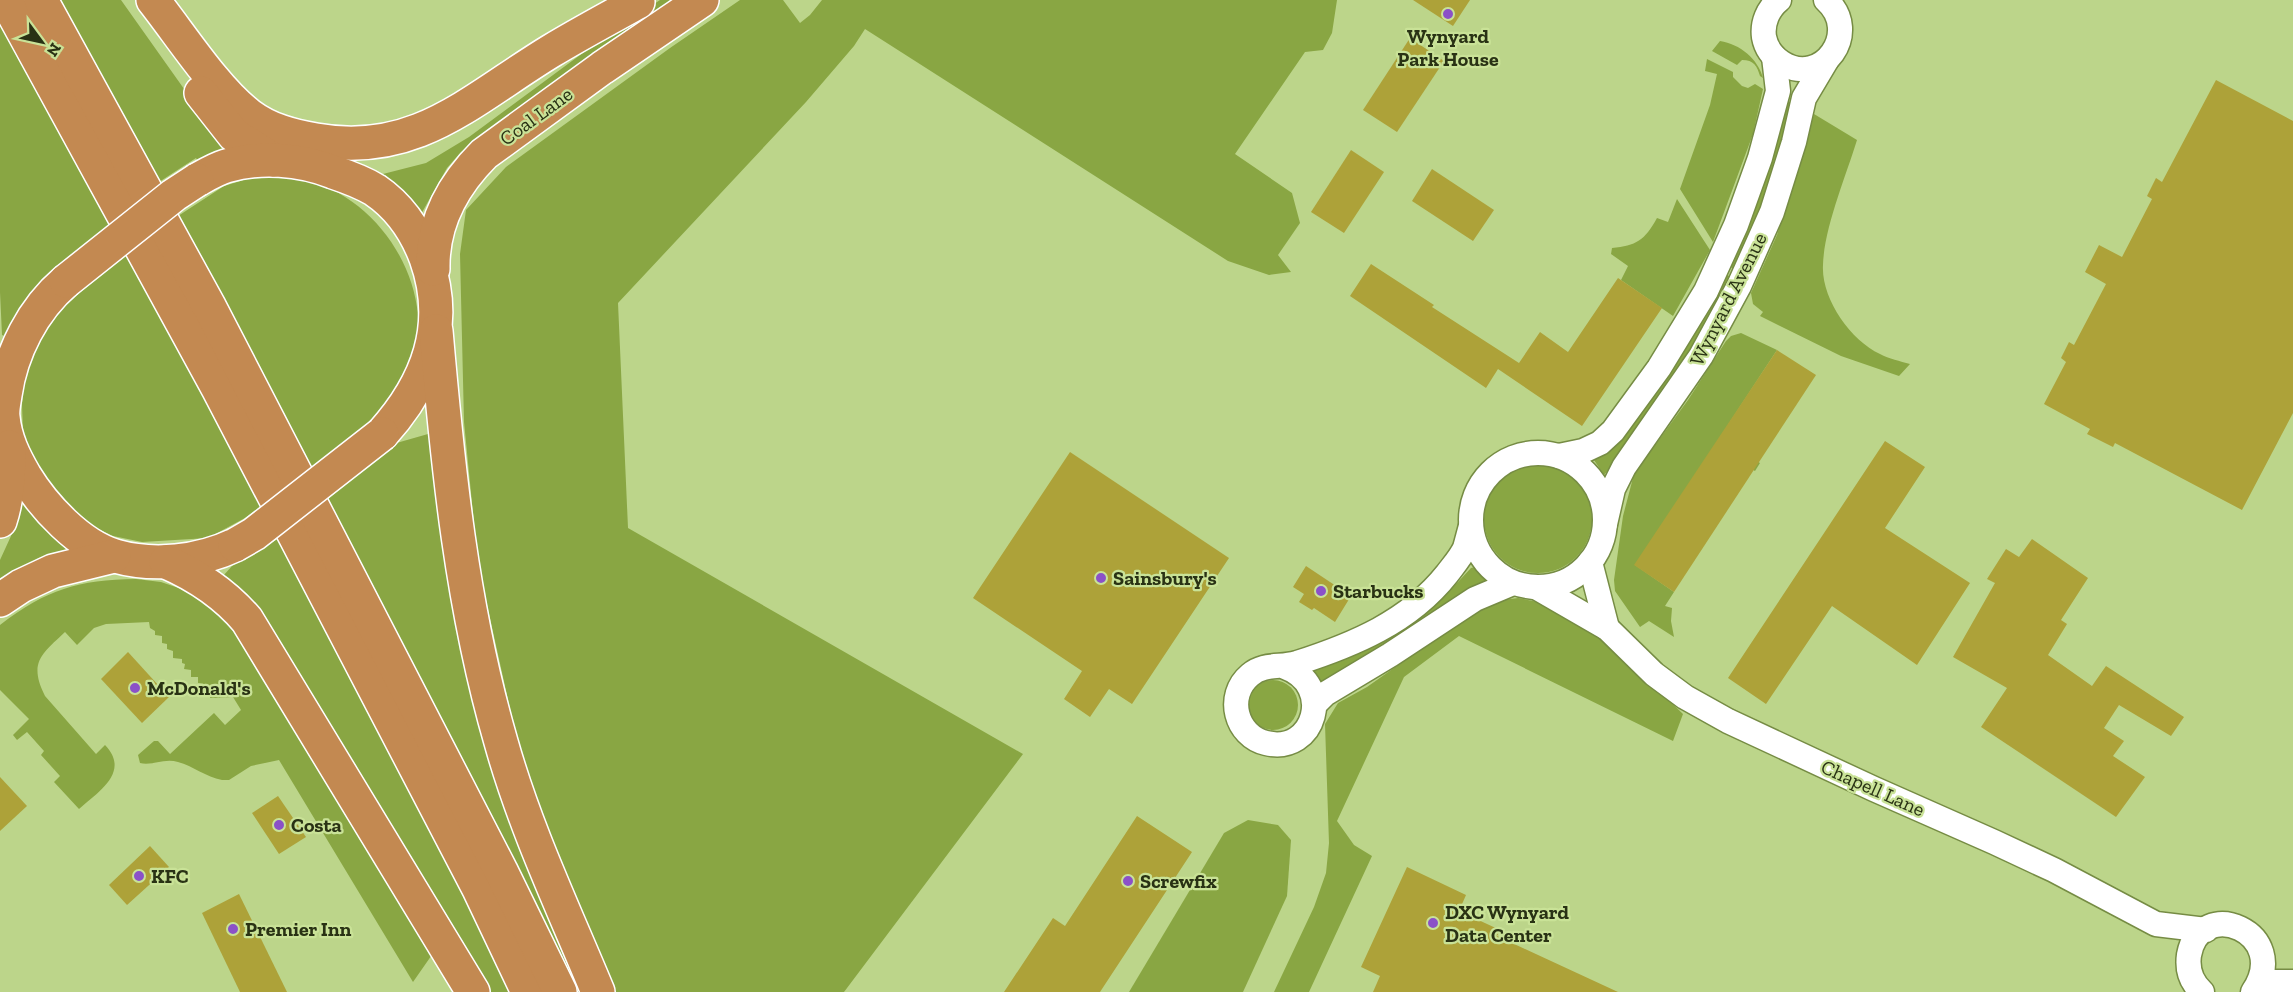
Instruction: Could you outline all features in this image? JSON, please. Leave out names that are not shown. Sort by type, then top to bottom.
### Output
[{"type":"highway","points":[[6,0],[223,399],[478,890],[528,992]]},
{"type":"highway","points":[[41,0],[198,287],[287,456],[496,860],[560,992]]},
{"type":"highway","points":[[134,0],[203,98],[234,135],[274,160]]},
{"type":"highway","points":[[153,0],[230,99],[249,115],[272,129],[294,136],[332,143],[364,144],[392,140],[434,124],[552,51],[640,1]]},
{"type":"highway","name":"Coal Lane","points":[[433,276],[432,249],[438,222],[448,199],[469,169],[484,154],[602,68],[702,0]]},
{"type":"highway","name":"Coal Lane","points":[[316,165],[385,160],[411,154],[452,139],[477,124],[556,67],[640,1]]},
{"type":"highway","points":[[0,521],[5,508],[8,480],[9,447],[1,407],[8,375],[44,303],[66,281],[174,195],[224,166],[274,160],[316,165],[376,191],[405,218],[414,230],[433,276],[437,299],[436,330],[449,476],[467,597],[484,680],[501,745],[523,807],[598,992]]},
{"type":"highway","points":[[0,600],[21,586],[53,571],[114,556],[166,562],[195,559],[219,552],[254,534],[382,434],[412,395],[427,361],[436,330]]},
{"type":"highway","points":[[9,447],[36,494],[50,511],[73,532],[114,556]]},
{"type":"highway","points":[[166,562],[187,571],[218,591],[233,603],[247,620],[473,992]]},
{"type":"street","name":"Wynyard Avenue","points":[[1559,456],[1583,451],[1600,443],[1613,431],[1659,368],[1706,291],[1736,225],[1760,158],[1778,91],[1774,57],[1765,40],[1764,27],[1767,14],[1779,0]]},
{"type":"street","name":"Wynyard Avenue","points":[[1605,524],[1602,502],[1593,482],[1578,466],[1559,456],[1543,453],[1525,454],[1497,467],[1477,490],[1471,510],[1471,526],[1475,544],[1484,560],[1492,570],[1525,585],[1556,584],[1566,581],[1590,562],[1600,544],[1605,524],[1612,489],[1623,466],[1701,356],[1744,276],[1772,212],[1794,142],[1804,98],[1837,47],[1840,21],[1830,3]]},
{"type":"street","points":[[1774,57],[1784,64],[1802,69],[1826,61]]},
{"type":"street","points":[[1285,667],[1353,643],[1412,609],[1440,583],[1454,565],[1465,548],[1471,526]]},
{"type":"street","points":[[1590,562],[1606,628]]},
{"type":"street","points":[[1315,704],[1325,694],[1390,655],[1475,599],[1525,585]]},
{"type":"street","name":"Chapell Lane","points":[[1525,585],[1606,628],[1654,674],[1685,697],[1711,712],[2034,861],[2156,924],[2206,930],[2231,923],[2243,927],[2254,934],[2262,945],[2266,957]]},
{"type":"street","points":[[1285,667],[1293,670],[1307,682],[1315,704],[1313,716],[1306,729],[1288,742],[1266,743],[1246,732],[1238,718],[1236,703],[1244,681],[1262,668],[1285,667]]},
{"type":"street","name":"Chapell Lane","points":[[2156,924],[2188,963],[2190,976],[2202,992]]},
{"type":"street","points":[[2188,963],[2190,950],[2196,939],[2206,930]]},
{"type":"street","points":[[2258,987],[2266,970],[2266,957],[2293,970]]},
{"type":"street","points":[[2258,987],[2293,982]]},
{"type":"green space","points":[[55,0],[121,0],[194,103],[232,147],[199,164],[196,158],[156,184]]},
{"type":"green space","points":[[660,0],[680,0],[535,98],[461,152],[447,168],[420,216],[379,175],[426,163],[469,137],[595,44]]},
{"type":"green space","points":[[740,0],[783,0],[800,23],[822,0],[1337,0],[1332,33],[1323,50],[1305,52],[1235,154],[1292,193],[1300,223],[1278,255],[1291,272],[1269,275],[1228,261],[865,29],[854,46],[806,102],[618,303],[628,528],[1023,754],[844,992],[614,992],[524,772],[478,564],[464,422],[460,254],[466,210],[506,167]]},
{"type":"green space","points":[[0,14],[114,220],[39,288],[7,337],[2,335],[0,292]]},
{"type":"green space","points":[[1720,41],[1734,45],[1747,54],[1761,71],[1763,78],[1752,62],[1742,60],[1737,65],[1712,51]]},
{"type":"green space","points":[[1707,59],[1733,72],[1733,77],[1742,86],[1748,88],[1755,84],[1763,89],[1753,134],[1713,242],[1680,189],[1710,105],[1717,74],[1705,71]]},
{"type":"green space","points":[[1786,100],[1793,104],[1770,186],[1735,273],[1729,264]]},
{"type":"green space","points":[[1814,114],[1857,140],[1836,202],[1824,250],[1823,265],[1827,291],[1840,317],[1858,339],[1883,356],[1910,364],[1899,376],[1841,356],[1760,316],[1763,312],[1753,304],[1751,293],[1777,235]]},
{"type":"green space","points":[[298,178],[324,186],[345,197],[364,211],[381,228],[406,269],[414,292],[418,315],[418,330],[413,352],[398,388],[365,427],[311,470],[175,218],[224,186],[247,179]]},
{"type":"green space","points":[[1677,199],[1710,250],[1673,316],[1621,280],[1628,266],[1611,254],[1612,248],[1627,246],[1644,237],[1657,218],[1668,222]]},
{"type":"green space","points":[[128,254],[267,502],[245,518],[208,538],[142,542],[113,536],[92,526],[66,505],[34,463],[23,434],[24,377],[32,347],[56,312]]},
{"type":"green space","points":[[1726,272],[1732,281],[1708,324],[1668,386],[1604,475],[1594,460],[1605,454]]},
{"type":"green space","points":[[1741,333],[1777,350],[1720,437],[1760,463],[1755,471],[1715,445],[1635,565],[1674,592],[1665,606],[1672,608],[1671,621],[1674,637],[1649,621],[1640,627],[1615,591],[1614,580],[1623,516],[1634,474],[1688,400],[1726,341],[1731,336]]},
{"type":"green space","points":[[435,432],[439,490],[589,992],[573,992],[429,696],[328,499],[393,444]]},
{"type":"green space","points":[[1538,465],[1559,469],[1576,481],[1588,498],[1592,519],[1588,540],[1576,557],[1559,569],[1538,573],[1517,569],[1500,557],[1488,540],[1484,519],[1488,498],[1500,481],[1517,469]]},
{"type":"green space","points":[[22,495],[76,548],[0,588],[0,560],[11,536]]},
{"type":"green space","points":[[281,537],[514,992],[486,992],[223,576],[232,566]]},
{"type":"green space","points":[[1475,567],[1486,580],[1482,585],[1321,684],[1313,671],[1362,650],[1443,598],[1471,568]]},
{"type":"green space","points":[[136,579],[161,582],[220,602],[436,949],[413,982],[279,760],[251,766],[229,780],[216,779],[178,762],[140,763],[138,755],[154,741],[158,741],[170,754],[214,713],[225,725],[241,710],[233,697],[210,698],[211,690],[203,689],[204,684],[198,683],[198,677],[191,677],[191,670],[184,669],[185,664],[182,663],[182,659],[173,658],[173,651],[167,649],[167,644],[162,643],[162,636],[155,635],[149,622],[106,624],[94,628],[77,645],[65,632],[50,646],[40,660],[38,675],[45,696],[96,754],[105,745],[115,764],[109,781],[79,809],[54,782],[60,776],[41,755],[44,751],[27,732],[17,740],[13,735],[29,719],[0,690],[0,625],[33,603],[64,589],[97,582]]},
{"type":"green space","points":[[1518,598],[1538,602],[1576,617],[1596,630],[1683,714],[1673,741],[1459,636],[1404,677],[1337,821],[1354,845],[1372,856],[1309,992],[1274,992],[1314,907],[1326,873],[1329,843],[1325,724],[1338,703],[1367,687],[1476,610],[1495,601]]},
{"type":"green space","points":[[1273,680],[1287,684],[1294,691],[1298,705],[1294,719],[1287,726],[1273,730],[1259,726],[1252,719],[1248,705],[1252,691],[1259,684]]},
{"type":"green space","points":[[1248,820],[1278,825],[1291,840],[1287,896],[1243,992],[1129,992],[1224,833]]},
{"type":"building","name":"Wynyard Park House","points":[[1413,0],[1470,0],[1453,26]]},
{"type":"building","points":[[1410,38],[1444,61],[1397,132],[1363,110]]},
{"type":"building","points":[[2216,80],[2293,121],[2293,413],[2242,510],[2115,443],[2113,447],[2087,434],[2090,429],[2044,404],[2066,362],[2061,358],[2069,342],[2074,345],[2106,284],[2085,272],[2099,245],[2122,257],[2152,199],[2147,196],[2156,178],[2162,182]]},
{"type":"building","points":[[1351,150],[1384,172],[1344,233],[1311,212]]},
{"type":"building","points":[[1432,169],[1494,210],[1473,241],[1412,201]]},
{"type":"building","points":[[1371,264],[1434,305],[1432,307],[1519,363],[1540,332],[1568,352],[1618,278],[1662,308],[1582,426],[1498,369],[1486,388],[1350,296]]},
{"type":"building","points":[[1777,350],[1816,375],[1674,592],[1634,565]]},
{"type":"building","points":[[1885,441],[1925,467],[1885,528],[1970,583],[1917,665],[1832,606],[1766,704],[1728,678]]},
{"type":"building","name":"Sainsbury's","points":[[1070,452],[1229,558],[1132,704],[1109,689],[1090,717],[1064,699],[1082,671],[973,598]]},
{"type":"building","points":[[2032,539],[2088,578],[2061,620],[2067,624],[2048,655],[2092,686],[2106,666],[2184,717],[2171,736],[2119,705],[2104,728],[2124,741],[2113,756],[2145,777],[2116,817],[1981,727],[2007,688],[1953,657],[1995,583],[1987,579],[2006,549],[2019,557]]},
{"type":"building","name":"Starbucks","points":[[1306,566],[1351,596],[1335,622],[1314,608],[1312,610],[1299,602],[1304,594],[1293,587]]},
{"type":"building","name":"McDonald's","points":[[128,652],[169,697],[142,723],[101,679]]},
{"type":"building","points":[[0,777],[27,806],[0,831]]},
{"type":"building","name":"Costa","points":[[278,796],[306,837],[279,854],[252,813]]},
{"type":"building","points":[[1137,816],[1192,852],[1100,992],[1004,992],[1053,918],[1065,926]]},
{"type":"building","name":"KFC","points":[[150,846],[169,867],[127,905],[109,885]]},
{"type":"building","name":"DXC Wynyard Data Center","points":[[1407,867],[1466,895],[1459,911],[1500,930],[1497,936],[1618,992],[1373,992],[1380,976],[1361,967]]},
{"type":"building","name":"Premier Inn","points":[[239,894],[287,992],[240,992],[202,913]]},
{"type":"place","name":"Wynyard Park House","points":[[1448,14]]},
{"type":"place","name":"Sainsbury's","points":[[1101,578]]},
{"type":"place","name":"Starbucks","points":[[1321,591]]},
{"type":"place","name":"McDonald's","points":[[135,688]]},
{"type":"place","name":"Costa","points":[[279,825]]},
{"type":"place","name":"KFC","points":[[139,876]]},
{"type":"place","name":"Screwfix","points":[[1128,881]]},
{"type":"place","name":"DXC Wynyard Data Center","points":[[1433,923]]},
{"type":"place","name":"Premier Inn","points":[[233,929]]}]
